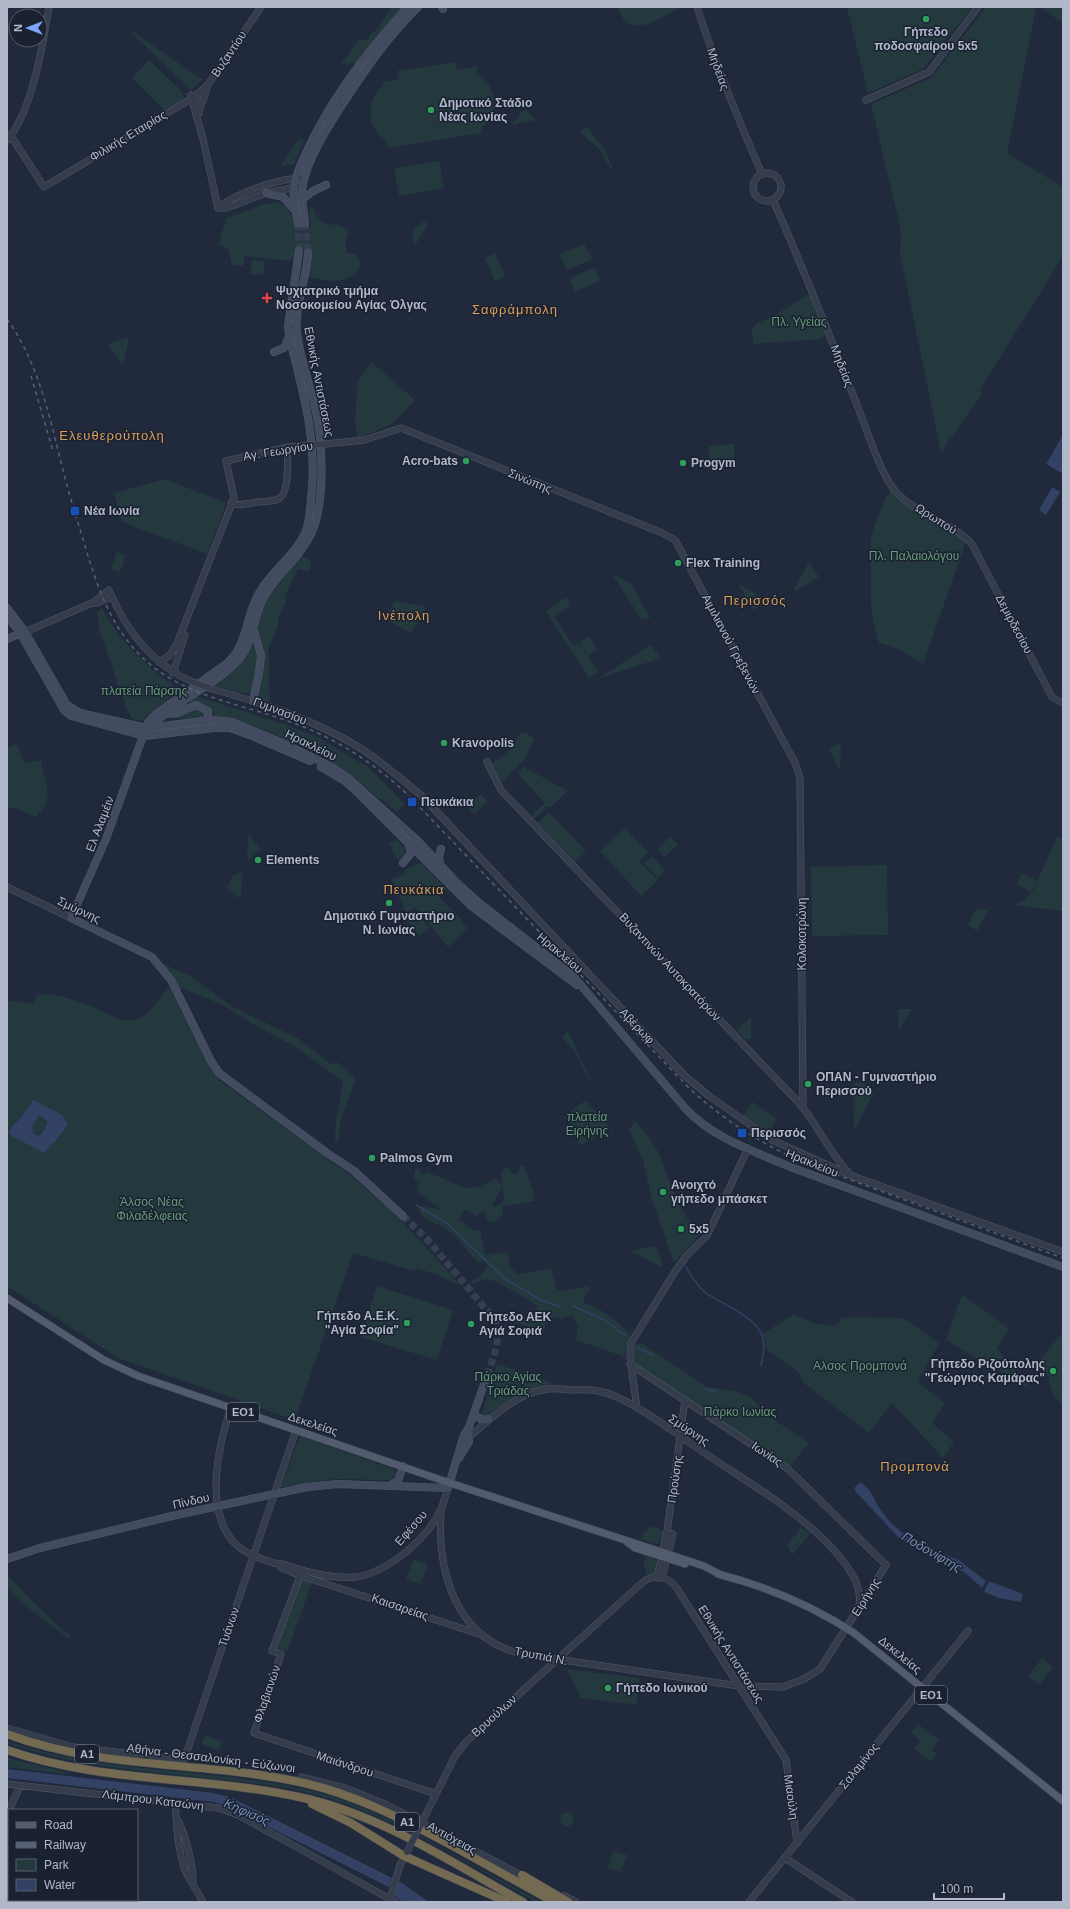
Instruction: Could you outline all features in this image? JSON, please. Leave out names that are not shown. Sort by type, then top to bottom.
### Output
[{"type":"highway","name":"Αθήνα - Θεσσαλονίκη - Εύζωνοι","points":[[7,1734],[48,1747],[127,1760],[248,1773],[302,1782],[354,1797],[424,1831],[554,1902]]},
{"type":"highway","points":[[48,1747],[73,1747]]},
{"type":"highway","name":"Α1","points":[[7,1750],[44,1762],[78,1768],[125,1775],[251,1789],[299,1797],[333,1806],[382,1826],[523,1902]]},
{"type":"highway","points":[[121,1753],[127,1760]]},
{"type":"highway","points":[[248,1773],[264,1772],[301,1777]]},
{"type":"highway","points":[[299,1797],[351,1823],[406,1854],[507,1902]]},
{"type":"highway","points":[[522,1875],[568,1902]]},
{"type":"main road","points":[[298,223],[294,187],[295,178],[316,132],[341,92],[386,31],[408,7]]},
{"type":"main road","points":[[305,223],[302,200],[303,182],[326,132],[362,75],[386,41],[418,7]]},
{"type":"main road","points":[[302,200],[313,191],[326,186]]},
{"type":"main road","points":[[266,193],[283,197],[296,211]]},
{"type":"main road","name":"Εθνικής Αντιστάσεως","points":[[146,731],[156,714],[226,664],[234,656],[242,643],[259,593],[293,552],[306,531],[313,490],[314,452],[309,417],[289,336],[289,317],[299,251]]},
{"type":"main road","name":"Εθνικής Αντιστάσεως","points":[[146,731],[165,714],[230,668],[244,651],[259,607],[267,592],[298,555],[312,532],[318,501],[320,478],[320,440],[316,413],[297,328],[308,253]]},
{"type":"main road","points":[[274,352],[284,348],[289,336]]},
{"type":"main road","name":"Ηρακλείου","points":[[7,608],[23,633],[67,713],[78,719],[146,731],[230,728],[246,733],[316,764],[339,778],[357,792],[470,905],[584,990]]},
{"type":"main road","name":"Ηρακλείου","points":[[7,616],[23,633]]},
{"type":"main road","points":[[253,628],[259,645],[260,663],[253,701]]},
{"type":"main road","points":[[7,638],[23,633]]},
{"type":"main road","points":[[244,651],[252,643],[259,645]]},
{"type":"main road","points":[[165,714],[177,712],[196,705],[208,711],[208,721]]},
{"type":"main road","name":"Ηρακλείου","points":[[146,731],[208,721],[228,721],[242,725],[334,768],[390,814],[478,902],[574,977],[693,1116],[708,1128],[793,1168],[977,1237],[1063,1267]]},
{"type":"main road","name":"Ελ Αλαμέιν","points":[[71,918],[106,839],[146,731]]},
{"type":"main road","points":[[403,863],[411,853],[408,842]]},
{"type":"main road","points":[[440,865],[439,857],[441,849]]},
{"type":"main road","name":"Σμύρνης","points":[[71,918],[152,957],[171,980],[211,1061],[219,1073],[337,1160],[402,1217]]},
{"type":"main road","name":"Δεκελείας","points":[[7,1298],[87,1350],[121,1369],[403,1466],[449,1486],[626,1541],[635,1548],[704,1566],[721,1574],[769,1590],[819,1613],[847,1628],[1063,1802]]},
{"type":"main road","points":[[449,1486],[461,1444],[474,1414],[485,1375]]},
{"type":"main road","points":[[474,1414],[482,1420],[489,1419]]},
{"type":"main road","points":[[457,1461],[468,1445],[469,1427]]},
{"type":"main road","points":[[384,1486],[398,1481],[403,1466]]},
{"type":"main road","name":"Πίνδου","points":[[7,1559],[40,1548],[218,1506],[320,1485],[449,1486]]},
{"type":"street","points":[[18,147],[17,135],[19,122],[38,68],[49,7]]},
{"type":"street","name":"Βυζαντίου","points":[[209,84],[261,7]]},
{"type":"street","name":"Μηδείας","points":[[697,7],[710,49],[737,119],[762,174]]},
{"type":"street","points":[[866,100],[929,72],[978,7]]},
{"type":"street","points":[[200,127],[199,115],[202,99],[209,84]]},
{"type":"street","name":"Φιλικής Εταιρίας","points":[[18,147],[44,187],[192,97],[209,84]]},
{"type":"street","points":[[192,97],[199,115]]},
{"type":"street","points":[[192,97],[218,208]]},
{"type":"street","points":[[18,147],[9,138],[19,122]]},
{"type":"street","points":[[762,174],[773,175],[779,182],[780,190],[773,200],[759,200],[754,193],[754,181],[762,174]]},
{"type":"street","points":[[218,208],[226,202],[249,192],[295,178],[303,182]]},
{"type":"street","points":[[218,208],[231,206],[266,193],[294,187],[303,182]]},
{"type":"street","name":"Μηδείας","points":[[773,200],[813,291],[892,488]]},
{"type":"street","name":"Αγ. Γεωργίου","points":[[231,503],[234,497],[226,461],[287,447],[364,440],[400,428]]},
{"type":"street","name":"Σινώπης","points":[[400,428],[660,532]]},
{"type":"street","points":[[159,662],[169,656],[174,650],[189,616],[231,503],[238,506],[278,500],[285,491],[287,447]]},
{"type":"street","name":"Ωρωπού","points":[[892,488],[911,504],[958,532],[969,541],[976,551]]},
{"type":"street","name":"Αιμιλιανού Γρεβενών","points":[[660,532],[675,540],[794,763]]},
{"type":"street","name":"Δεμιρδεσίου","points":[[976,551],[1052,697],[1063,703]]},
{"type":"street","name":"Γυμνασίου","points":[[92,603],[109,590],[122,619],[133,634],[159,662],[172,673],[212,689],[288,713],[325,729],[357,746],[391,770],[422,796],[458,835]]},
{"type":"street","points":[[23,633],[92,603],[97,603],[112,597]]},
{"type":"street","points":[[172,673],[189,616]]},
{"type":"street","name":"Βυζαντινών Αυτοκρατόρων","points":[[487,762],[502,791],[803,1107],[828,1147],[850,1174]]},
{"type":"street","name":"Κολοκοτρώνη","points":[[794,763],[800,778],[801,792],[803,1107]]},
{"type":"street","name":"Αβέρωφ","points":[[458,835],[684,1075],[709,1096],[772,1140],[850,1174]]},
{"type":"street","name":"Σμύρνης","points":[[7,887],[71,918]]},
{"type":"street","points":[[637,1408],[630,1364],[631,1343],[676,1270],[689,1253],[707,1236],[748,1148]]},
{"type":"street","name":"Ηρακλείου","points":[[850,1174],[1063,1252]]},
{"type":"street","name":"Ιωνίας","points":[[630,1364],[787,1468],[886,1566]]},
{"type":"street","name":"Σμύρνης","points":[[461,1444],[489,1419],[515,1400],[534,1392],[551,1389],[600,1391],[612,1395],[637,1408],[779,1504],[818,1535],[833,1550],[852,1575],[859,1592],[858,1608]]},
{"type":"street","name":"Προύσης","points":[[658,1578],[670,1533],[685,1400]]},
{"type":"street","name":"Εφέσου","points":[[231,1407],[222,1435],[218,1454],[216,1481],[218,1506],[222,1523],[227,1535],[240,1549],[279,1565],[282,1568],[301,1573],[348,1577],[361,1576],[381,1568],[403,1554],[414,1544],[441,1510],[449,1486]]},
{"type":"street","name":"Τυάνων","points":[[121,1753],[184,1760],[296,1430]]},
{"type":"street","name":"Τρυπιά Ν.","points":[[441,1510],[440,1548],[447,1583],[463,1613],[483,1636],[513,1652],[739,1686]]},
{"type":"street","name":"Ειρήνης","points":[[739,1686],[779,1688],[804,1680],[820,1669],[886,1566]]},
{"type":"street","name":"Εφέσου","points":[[301,1573],[316,1580]]},
{"type":"street","name":"Φλαβιανών","points":[[254,1733],[281,1654],[272,1651],[301,1573]]},
{"type":"street","name":"Βρυούλων","points":[[392,1899],[397,1874],[406,1854],[455,1756],[466,1742],[556,1659],[643,1582],[647,1579],[658,1578]]},
{"type":"street","name":"Εθνικής Αντιστάσεως","points":[[658,1578],[667,1578],[673,1583],[781,1752]]},
{"type":"street","name":"Καισαρείας","points":[[316,1580],[483,1636]]},
{"type":"street","name":"Σαλαμίνος","points":[[749,1902],[968,1631]]},
{"type":"street","points":[[7,1728],[73,1747],[121,1753]]},
{"type":"street","name":"Μαιάνδρου","points":[[254,1733],[436,1794]]},
{"type":"street","name":"Μιαούλη","points":[[781,1752],[786,1760],[797,1843]]},
{"type":"street","name":"Αντιόχειας","points":[[301,1777],[345,1788],[387,1805],[576,1902]]},
{"type":"street","name":"Λάμπρου Κατσώνη","points":[[7,1784],[212,1806],[238,1815],[392,1899]]},
{"type":"street","points":[[9,1809],[20,1786]]},
{"type":"street","points":[[175,1802],[176,1817],[181,1825],[192,1866],[193,1882],[203,1902]]},
{"type":"street","points":[[785,1858],[852,1902]]},
{"type":"green space","points":[[392,7],[403,7],[356,63],[341,64],[358,40],[366,40],[373,31],[376,31]]},
{"type":"green space","points":[[617,7],[681,7],[654,22],[632,25],[625,22]]},
{"type":"green space","points":[[847,7],[972,7],[923,69],[868,93]]},
{"type":"green space","points":[[986,7],[1036,7],[1007,153],[1063,187],[1063,256],[981,388],[981,396],[941,452],[900,253],[901,231],[871,104],[931,78]]},
{"type":"green space","points":[[1039,7],[1063,7],[1063,23]]},
{"type":"green space","points":[[132,31],[203,80],[191,90],[131,32]]},
{"type":"green space","points":[[149,60],[180,90],[185,98],[164,110],[132,78]]},
{"type":"green space","name":"Δημοτικό Στάδιο Νέας Ιωνίας","points":[[455,62],[457,70],[477,66],[477,72],[488,84],[492,92],[494,107],[487,122],[481,129],[482,133],[388,148],[386,140],[379,135],[375,129],[370,114],[373,99],[383,86],[382,82],[398,80],[397,71]]},
{"type":"green space","points":[[523,111],[527,111],[535,120],[511,125]]},
{"type":"green space","points":[[587,128],[603,146],[613,169],[610,168],[600,150],[580,132],[580,130]]},
{"type":"green space","points":[[299,138],[304,140],[293,166],[290,164],[281,166]]},
{"type":"green space","points":[[439,161],[444,188],[399,196],[394,168]]},
{"type":"green space","points":[[277,202],[285,206],[290,212],[295,227],[311,227],[309,212],[312,205],[317,218],[328,225],[336,224],[349,230],[346,239],[346,252],[357,255],[361,267],[355,273],[343,280],[330,281],[308,277],[311,256],[304,250],[299,251],[290,261],[245,256],[243,266],[232,265],[228,249],[219,244],[226,218],[264,204]]},
{"type":"green space","points":[[424,221],[428,224],[414,247],[413,230]]},
{"type":"green space","points":[[584,244],[592,257],[591,260],[567,270],[560,254]]},
{"type":"green space","points":[[495,253],[505,276],[495,281],[485,258]]},
{"type":"green space","points":[[252,260],[265,261],[263,275],[250,274]]},
{"type":"green space","points":[[593,268],[596,269],[600,281],[574,292],[570,278]]},
{"type":"green space","name":"Πλ. Υγείας","points":[[809,294],[825,335],[821,339],[753,344],[752,329],[756,324],[777,314]]},
{"type":"green space","points":[[127,338],[129,340],[123,364],[107,344]]},
{"type":"green space","points":[[372,362],[415,400],[392,424],[358,438],[355,422],[358,380]]},
{"type":"green space","points":[[734,444],[734,458],[732,464],[710,467],[709,446]]},
{"type":"green space","points":[[165,479],[226,503],[207,554],[122,522],[114,493]]},
{"type":"green space","name":"Πλ. Παλαιολόγου","points":[[893,488],[897,493],[967,539],[923,664],[894,647],[879,643],[873,620],[871,603],[871,535],[885,499]]},
{"type":"green space","points":[[117,552],[126,556],[120,572],[111,569]]},
{"type":"green space","points":[[301,556],[311,560],[309,571],[298,569],[284,597],[287,600],[278,618],[278,626],[268,649],[270,704],[263,701],[258,694],[263,663],[257,626],[265,601]]},
{"type":"green space","points":[[809,562],[819,577],[795,591],[794,590]]},
{"type":"green space","points":[[612,574],[631,583],[650,618],[642,620]]},
{"type":"green space","points":[[739,584],[768,601],[753,610]]},
{"type":"green space","points":[[566,597],[571,606],[554,617],[574,646],[579,643],[587,654],[580,642],[589,636],[598,649],[588,656],[598,672],[589,678],[546,611]]},
{"type":"green space","points":[[396,601],[424,606],[425,610],[411,633],[385,619],[393,603]]},
{"type":"green space","name":"πλατεία Πάρσης","points":[[102,608],[109,621],[126,644],[157,673],[180,690],[140,721],[132,719],[127,710],[100,632],[97,613]]},
{"type":"green space","points":[[651,645],[661,658],[600,678],[600,677]]},
{"type":"green space","points":[[251,647],[253,647],[257,656],[257,663],[254,683],[250,693],[242,693],[213,685]]},
{"type":"green space","points":[[196,696],[281,723],[317,737],[368,767],[405,804],[396,812],[382,799],[381,800],[338,765],[277,735],[241,722],[215,717],[211,709],[205,705],[201,703],[188,702]]},
{"type":"green space","points":[[194,708],[205,712],[206,718],[172,719],[172,717]]},
{"type":"green space","points":[[521,732],[524,732],[534,738],[534,740],[524,760],[502,782],[492,764],[510,750]]},
{"type":"green space","points":[[14,744],[18,745],[24,763],[41,760],[48,790],[46,803],[36,817],[16,808],[7,808],[7,749]]},
{"type":"green space","points":[[838,744],[841,746],[840,771],[829,749]]},
{"type":"green space","points":[[524,767],[568,791],[550,808],[548,806],[534,819],[531,816],[545,803],[519,775],[518,773]]},
{"type":"green space","points":[[481,794],[488,802],[474,814],[467,806]]},
{"type":"green space","points":[[549,812],[586,851],[575,862],[538,823]]},
{"type":"green space","points":[[625,828],[648,852],[639,861],[658,880],[641,896],[600,851]]},
{"type":"green space","points":[[248,834],[261,849],[247,860]]},
{"type":"green space","points":[[1057,836],[1063,840],[1063,911],[1014,905],[1025,900],[1034,889]]},
{"type":"green space","points":[[670,837],[678,845],[664,857],[657,849]]},
{"type":"green space","points":[[397,840],[405,849],[403,856],[397,860],[389,843]]},
{"type":"green space","points":[[652,856],[665,871],[658,878],[644,863]]},
{"type":"green space","points":[[416,864],[422,864],[447,889],[438,896],[462,920],[461,922],[467,928],[448,947],[415,907],[406,913],[391,879],[406,874],[403,871]]},
{"type":"green space","points":[[887,865],[888,935],[812,936],[811,867]]},
{"type":"green space","points":[[238,873],[242,873],[241,897],[236,897],[227,888],[233,876]]},
{"type":"green space","points":[[1022,873],[1037,881],[1031,892],[1016,884]]},
{"type":"green space","points":[[976,909],[988,910],[977,931],[968,925]]},
{"type":"green space","points":[[415,911],[429,928],[419,936],[405,919]]},
{"type":"green space","points":[[163,964],[190,976],[233,1007],[299,1039],[332,1065],[337,1062],[356,1078],[341,1119],[338,1142],[335,1142],[336,1121],[343,1083],[341,1080],[294,1046],[251,1023],[223,1005],[182,988],[181,990]]},
{"type":"green space","name":"Άλσος Νέας Φιλαδέλφειας","points":[[169,987],[209,1065],[218,1079],[354,1178],[401,1220],[459,1284],[457,1285],[438,1275],[416,1268],[414,1271],[353,1253],[295,1420],[118,1358],[7,1286],[7,1000],[33,1004],[38,994],[65,997],[121,1019],[134,1020],[147,1013]]},
{"type":"green space","points":[[912,1009],[899,1031],[898,1010]]},
{"type":"green space","points":[[751,1017],[751,1039],[745,1039],[737,1030]]},
{"type":"green space","points":[[568,1031],[590,1079],[588,1079],[576,1053],[562,1037]]},
{"type":"green space","points":[[857,1082],[870,1086],[874,1093],[854,1131],[853,1085]]},
{"type":"green space","name":"πλατεία Ειρήνης","points":[[586,1100],[611,1129],[580,1145],[565,1116]]},
{"type":"green space","points":[[753,1102],[776,1118],[770,1132],[742,1117]]},
{"type":"green space","points":[[635,1121],[657,1149],[676,1197],[687,1218],[702,1232],[674,1263],[653,1203],[643,1161],[629,1130]]},
{"type":"green space","points":[[521,1165],[524,1165],[535,1201],[502,1207],[503,1214],[495,1222],[487,1220],[485,1211],[479,1212],[479,1215],[476,1216],[467,1210],[463,1211],[459,1220],[473,1230],[480,1231],[485,1254],[507,1253],[511,1270],[514,1270],[516,1275],[551,1268],[557,1290],[564,1291],[589,1286],[590,1290],[585,1295],[583,1303],[597,1308],[620,1324],[630,1334],[631,1338],[627,1345],[625,1357],[576,1340],[578,1325],[571,1315],[561,1319],[557,1317],[552,1318],[549,1320],[543,1332],[511,1321],[512,1316],[514,1315],[519,1319],[529,1321],[538,1306],[498,1282],[486,1279],[473,1284],[471,1282],[480,1276],[488,1266],[483,1260],[478,1263],[453,1234],[443,1227],[426,1219],[419,1209],[421,1206],[442,1210],[418,1193],[417,1190],[420,1182],[414,1178],[415,1170],[418,1168],[422,1175],[425,1175],[427,1172],[463,1187],[470,1188],[478,1187],[495,1179],[502,1187],[492,1205],[496,1207],[504,1200],[501,1171],[507,1166],[511,1172],[517,1175]]},
{"type":"green space","points":[[654,1246],[657,1247],[663,1268],[631,1251]]},
{"type":"green space","name":"Γήπεδο Α.Ε.Κ. \"Αγία Σοφία\"","points":[[377,1286],[453,1310],[437,1360],[361,1337]]},
{"type":"green space","points":[[962,1294],[1009,1329],[997,1349],[1032,1390],[946,1340]]},
{"type":"green space","name":"Αλσος Προμπονά","points":[[794,1314],[810,1322],[827,1326],[838,1324],[842,1317],[903,1318],[939,1343],[918,1382],[945,1403],[932,1423],[954,1442],[943,1458],[892,1403],[869,1433],[805,1384],[797,1371],[767,1350],[763,1334]]},
{"type":"green space","name":"Γήπεδο Ριζούπολης \"Γεώργιος Καμάρας\"","points":[[1063,1332],[1063,1404],[1053,1396],[1054,1394],[1051,1392],[1053,1389],[1050,1386],[1049,1377],[1036,1365]]},
{"type":"green space","name":"Πάρκο Ιωνίας","points":[[641,1343],[707,1387],[734,1391],[752,1398],[766,1414],[809,1443],[790,1466],[635,1366],[633,1351],[636,1345]]},
{"type":"green space","name":"Πάρκο Αγίας Τριάδας","points":[[497,1364],[551,1382],[550,1385],[524,1393],[508,1401],[485,1417],[481,1417]]},
{"type":"green space","points":[[300,1436],[393,1469],[396,1473],[394,1478],[389,1480],[335,1479],[281,1487]]},
{"type":"green space","points":[[653,1526],[666,1532],[663,1540],[657,1544],[640,1539],[645,1532]]},
{"type":"green space","points":[[800,1526],[810,1534],[792,1555],[787,1544],[798,1532]]},
{"type":"green space","points":[[645,1556],[656,1560],[656,1575],[647,1575],[644,1566]]},
{"type":"green space","points":[[413,1560],[428,1564],[421,1584],[406,1579]]},
{"type":"green space","points":[[7,1575],[46,1615],[71,1636],[68,1638],[14,1595],[7,1588]]},
{"type":"green space","points":[[300,1578],[312,1582],[288,1650],[284,1651],[277,1647]]},
{"type":"green space","points":[[1042,1658],[1053,1667],[1039,1685],[1028,1676]]},
{"type":"green space","name":"Γήπεδο Ιωνικού","points":[[567,1669],[640,1678],[636,1705],[581,1698]]},
{"type":"green space","points":[[918,1724],[939,1740],[931,1750],[937,1754],[931,1762],[914,1749],[920,1741],[911,1733]]},
{"type":"green space","points":[[205,1735],[222,1741],[219,1750],[202,1744]]},
{"type":"green space","points":[[7,1741],[45,1752],[84,1760],[239,1778],[316,1792],[364,1808],[395,1823],[541,1902],[536,1902],[422,1838],[363,1811],[333,1800],[302,1791],[269,1785],[84,1763],[32,1751],[7,1743]]},
{"type":"green space","points":[[7,1758],[65,1772],[64,1774],[7,1767]]},
{"type":"green space","points":[[564,1812],[570,1812],[574,1816],[574,1822],[570,1826],[564,1826],[560,1822],[560,1816]]},
{"type":"green space","points":[[613,1851],[627,1855],[621,1872],[608,1868]]},
{"type":"water","points":[[1063,435],[1063,474],[1046,464]]},
{"type":"water","points":[[1052,487],[1060,492],[1046,515],[1039,510]]},
{"type":"water","points":[[33,1100],[62,1115],[67,1123],[61,1134],[44,1153],[12,1136],[9,1132],[13,1125],[20,1119]],"holes":[[[41,1116],[48,1122],[42,1134],[38,1136],[34,1134],[32,1127],[38,1117]]]},
{"type":"water","points":[[861,1482],[870,1491],[878,1506],[889,1521],[905,1535],[919,1542],[924,1542],[938,1552],[959,1560],[986,1581],[982,1588],[964,1572],[900,1539],[856,1492],[854,1488]]},
{"type":"water","points":[[989,1581],[1023,1594],[1021,1602],[999,1598],[984,1592]]},
{"type":"water","points":[[7,1769],[214,1793],[229,1797],[226,1806],[214,1802],[7,1778]]},
{"type":"water","name":"Κηφισός","points":[[232,1798],[392,1878],[389,1887],[229,1807]]},
{"type":"water","points":[[399,1882],[429,1902],[410,1903],[401,1901],[395,1895]]},
{"type":"waterway","points":[[416,1205],[448,1224],[504,1278],[541,1300],[561,1307]]},
{"type":"waterway","name":"Ποδονίφτης","points":[[686,1267],[697,1284],[706,1293],[744,1315],[757,1327],[763,1337],[764,1349],[761,1366]]},
{"type":"waterway","points":[[573,1306],[604,1320],[626,1336]]},
{"type":"waterway","points":[[636,1347],[653,1355]]},
{"type":"waterway","points":[[705,1389],[716,1391]]},
{"type":"tunnel","points":[[298,223],[299,251]]},
{"type":"tunnel","points":[[305,223],[308,253]]},
{"type":"tunnel","points":[[403,1216],[427,1239],[494,1319],[498,1333],[496,1348],[487,1376]]},
{"type":"railway","points":[[7,319],[28,355],[43,394],[71,501],[104,602],[126,639],[151,666],[168,677],[206,695],[285,720],[320,734],[336,742],[383,773],[411,798],[690,1089],[731,1122],[775,1149],[807,1164],[1063,1258]]},
{"type":"railway","points":[[31,376],[53,451]]},
{"type":"place","name":"Γήπεδο ποδοσφαίρου 5x5","points":[[926,19]]},
{"type":"place","name":"Δημοτικό Στάδιο Νέας Ιωνίας","points":[[431,110]]},
{"type":"place","name":"Ψυχιατρικό τμήμα Νοσοκομείου Αγίας Όλγας","points":[[267,298]]},
{"type":"place","name":"Acro-bats","points":[[466,461]]},
{"type":"place","name":"Progym","points":[[683,463]]},
{"type":"place","name":"Νέα Ιωνία","points":[[75,511]]},
{"type":"place","name":"Flex Training","points":[[678,563]]},
{"type":"place","name":"Kravopolis","points":[[444,743]]},
{"type":"place","name":"Πευκάκια","points":[[412,802]]},
{"type":"place","name":"Elements","points":[[258,860]]},
{"type":"place","name":"Δημοτικό Γυμναστήριο Ν. Ιωνίας","points":[[389,903]]},
{"type":"place","name":"ΟΠΑΝ - Γυμναστήριο Περισσού","points":[[808,1084]]},
{"type":"place","name":"Περισσός","points":[[742,1133]]},
{"type":"place","name":"Palmos Gym","points":[[372,1158]]},
{"type":"place","name":"Ανοιχτό γήπεδο μπάσκετ","points":[[663,1192]]},
{"type":"place","name":"5x5","points":[[681,1229]]},
{"type":"place","name":"Γήπεδο Α.Ε.Κ. \"Αγία Σοφία\"","points":[[407,1323]]},
{"type":"place","name":"Γήπεδο ΑΕΚ Αγιά Σοφιά","points":[[471,1324]]},
{"type":"place","name":"Γήπεδο Ριζούπολης \"Γεώργιος Καμάρας\"","points":[[1053,1371]]},
{"type":"place","name":"Γήπεδο Ιωνικού","points":[[608,1688]]},
{"type":"district","name":"Σαφράμπολη","points":[[515,309]]},
{"type":"district","name":"Ελευθερούπολη","points":[[112,435]]},
{"type":"district","name":"Περισσός","points":[[755,600]]},
{"type":"district","name":"Ινέπολη","points":[[404,615]]},
{"type":"district","name":"Πευκάκια","points":[[414,889]]},
{"type":"district","name":"Προμπονά","points":[[915,1466]]}]
